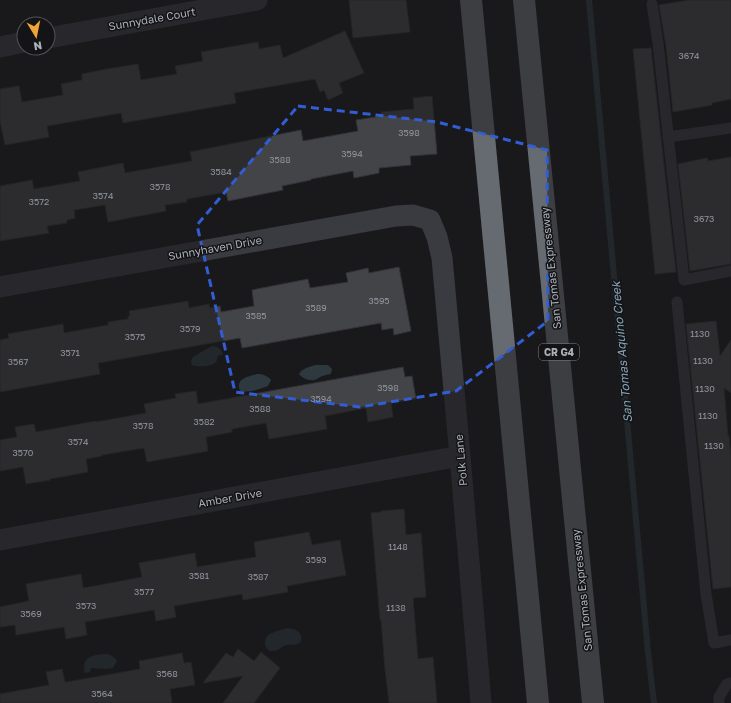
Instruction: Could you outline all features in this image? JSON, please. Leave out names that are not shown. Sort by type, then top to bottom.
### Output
[{"type":"highway","points":[[471,0],[538,703]]},
{"type":"highway","name":"San Tomas Expressway","points":[[524,0],[593,703]]},
{"type":"street","name":"Sunnydale Court","points":[[56,37],[257,0]]},
{"type":"street","points":[[0,46],[16,43]]},
{"type":"street","name":"Sunnyhaven Drive","points":[[0,287],[396,216],[414,215],[430,220]]},
{"type":"street","name":"Polk Lane","points":[[430,220],[438,237],[442,258],[481,703]]},
{"type":"street","name":"Amber Drive","points":[[0,540],[460,456]]},
{"type":"lane","points":[[652,4],[658,43],[684,280],[731,271]]},
{"type":"lane","points":[[668,137],[731,128]]},
{"type":"lane","points":[[677,302],[707,601],[714,643],[731,640]]},
{"type":"lane","points":[[719,703],[719,697],[728,684],[731,683]]},
{"type":"highlighted area","points":[[298,106],[437,122],[547,150],[548,321],[456,391],[360,407],[235,392],[197,225]]},
{"type":"shaded area","points":[[212,346],[219,348],[223,354],[218,356],[214,364],[204,366],[192,365],[191,361],[193,357]]},
{"type":"shaded area","points":[[315,365],[328,365],[332,369],[331,373],[312,380],[305,379],[299,374],[306,368]]},
{"type":"shaded area","points":[[257,374],[264,375],[271,380],[268,386],[250,391],[240,391],[239,383],[243,379]]},
{"type":"shaded area","points":[[288,628],[294,629],[300,633],[301,642],[285,646],[275,651],[270,651],[265,644],[267,636],[274,632]]},
{"type":"shaded area","points":[[103,654],[111,655],[117,661],[113,668],[91,668],[90,672],[85,673],[84,664],[88,658]]},
{"type":"building","points":[[349,0],[406,0],[410,32],[353,38]]},
{"type":"building","points":[[689,0],[731,0],[731,99],[712,103],[712,105],[673,112],[666,46],[659,5]]},
{"type":"building","points":[[345,31],[364,73],[339,83],[343,93],[328,100],[324,90],[320,92],[315,79],[234,93],[236,103],[123,123],[121,113],[47,126],[49,137],[5,145],[0,121],[0,89],[19,86],[22,102],[63,95],[61,84],[82,80],[82,74],[138,64],[141,80],[177,74],[175,66],[203,61],[201,52],[258,42],[259,49],[280,45],[283,58]]},
{"type":"building","points":[[651,48],[676,272],[655,274],[633,49]]},
{"type":"building","points":[[432,96],[437,154],[410,156],[411,165],[379,168],[379,173],[354,178],[353,171],[311,179],[282,186],[283,190],[228,201],[226,192],[187,199],[187,202],[165,205],[166,211],[108,222],[105,205],[74,210],[75,218],[67,220],[67,223],[47,226],[49,233],[0,241],[0,186],[32,180],[34,189],[80,181],[78,172],[123,163],[125,173],[192,161],[190,152],[301,130],[303,141],[358,131],[356,120],[382,116],[381,112],[414,109],[413,98]]},
{"type":"building","points":[[731,157],[731,264],[690,271],[678,164],[707,158],[708,161]]},
{"type":"building","points":[[399,267],[411,331],[394,335],[393,328],[382,330],[381,323],[242,348],[240,338],[98,363],[100,374],[0,392],[0,340],[9,338],[8,334],[63,324],[64,333],[108,325],[108,322],[128,319],[128,316],[130,316],[129,311],[188,301],[189,308],[209,304],[210,308],[220,306],[221,312],[254,306],[252,290],[308,279],[310,288],[348,282],[346,273],[368,268],[369,273]]},
{"type":"building","points":[[716,321],[720,356],[731,340],[731,393],[724,388],[731,456],[731,587],[713,589],[686,324]]},
{"type":"building","points":[[403,367],[405,377],[412,376],[416,399],[391,403],[393,417],[368,422],[366,408],[325,416],[327,429],[269,439],[266,423],[232,429],[232,432],[206,437],[208,451],[147,462],[144,448],[102,455],[86,459],[88,472],[26,484],[23,467],[0,471],[0,440],[17,437],[15,427],[34,424],[36,432],[146,413],[144,404],[176,398],[175,394],[196,391],[198,404]]},
{"type":"building","points":[[404,509],[406,535],[421,533],[426,597],[413,598],[418,659],[433,657],[437,703],[389,703],[371,513]]},
{"type":"building","points":[[309,532],[312,545],[340,540],[346,575],[287,586],[288,592],[243,600],[242,594],[174,606],[176,617],[156,621],[154,610],[85,622],[87,635],[66,639],[64,627],[16,635],[15,625],[0,627],[0,607],[29,601],[26,584],[81,574],[83,588],[100,585],[142,577],[139,563],[195,553],[197,567],[256,557],[254,542]]},
{"type":"building","points":[[238,649],[254,661],[261,652],[280,668],[254,703],[223,703],[243,676],[203,683],[226,653],[233,657]]},
{"type":"building","points":[[182,653],[184,663],[191,662],[195,685],[170,689],[172,703],[0,703],[0,694],[49,685],[46,672],[62,669],[65,682],[67,682],[140,669],[139,661]]},
{"type":"waterway","name":"San Tomas Aquino Creek","points":[[589,0],[648,652],[654,703]]}]
